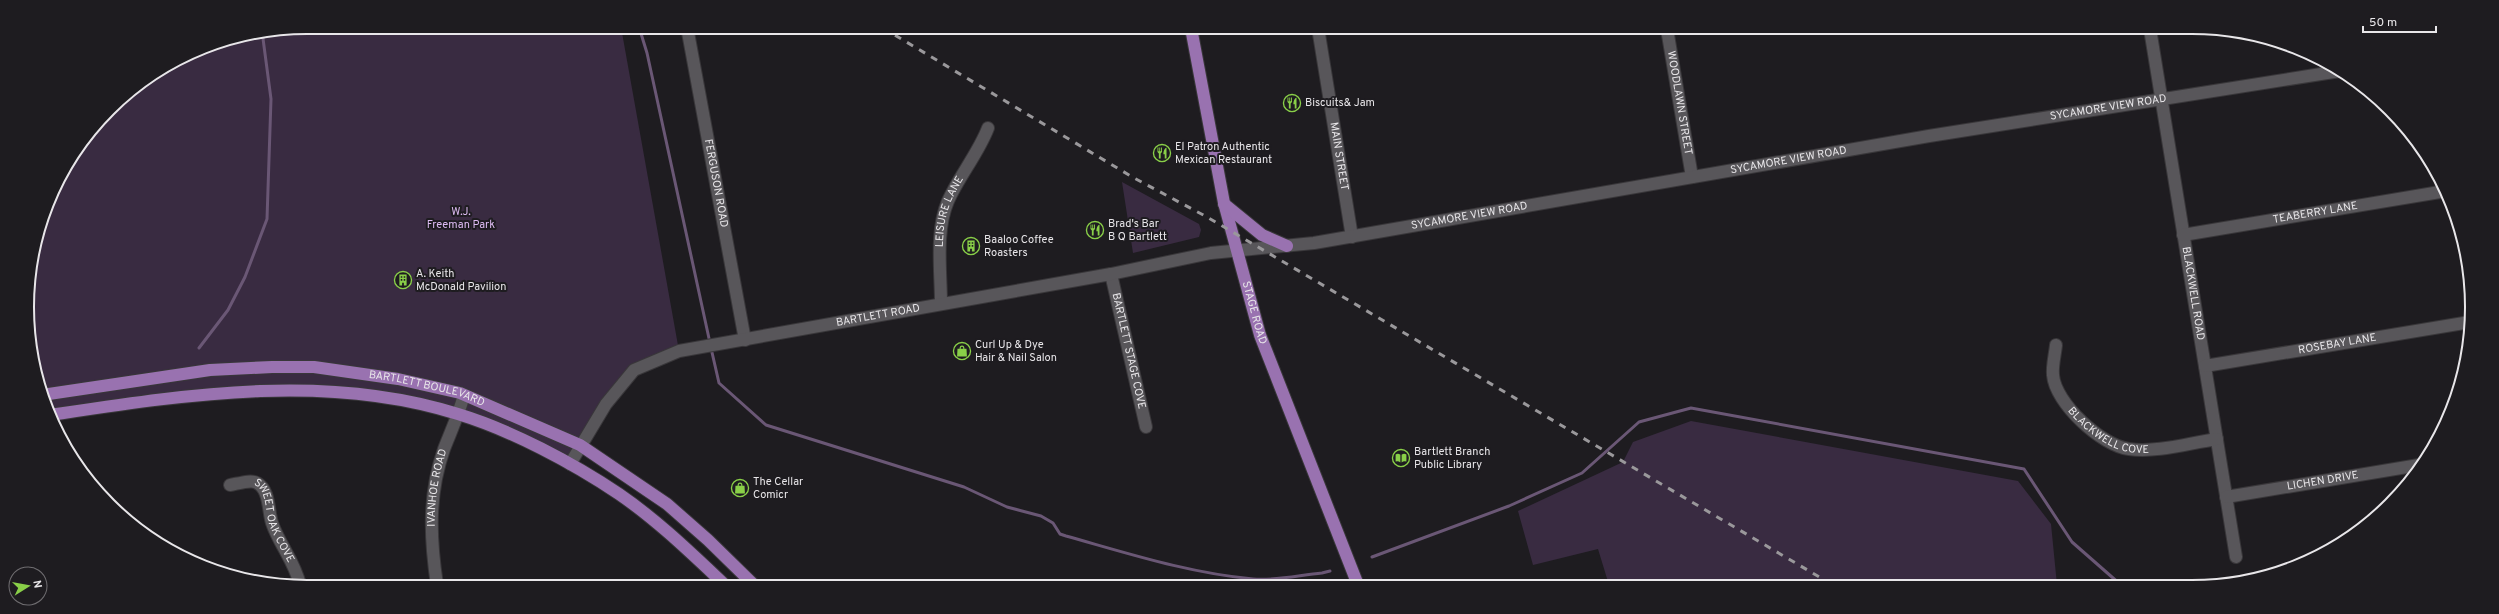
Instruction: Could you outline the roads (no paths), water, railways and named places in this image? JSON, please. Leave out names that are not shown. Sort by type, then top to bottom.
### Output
[{"type":"main road","name":"STAGE ROAD","points":[[1192,34],[1224,203],[1260,335],[1356,580]]},
{"type":"main road","points":[[1224,203],[1262,235],[1287,246]]},
{"type":"main road","name":"BARTLETT BOULEVARD","points":[[48,394],[210,370],[272,367],[314,367],[398,379],[464,395],[580,445],[667,504],[708,540],[749,580]]},
{"type":"main road","name":"BARTLETT BOULEVARD","points":[[57,415],[223,392],[291,391],[369,395],[459,414],[570,464],[619,495],[657,523],[720,580]]},
{"type":"main road","points":[[657,523],[667,504]]},
{"type":"street","name":"FERGUSON ROAD","points":[[688,34],[745,340]]},
{"type":"street","name":"MAIN STREET","points":[[1319,34],[1352,237]]},
{"type":"street","name":"WOODLAWN STREET","points":[[1668,34],[1692,177]]},
{"type":"street","name":"BLACKWELL ROAD","points":[[2151,34],[2236,557]]},
{"type":"street","name":"SYCAMORE VIEW ROAD","points":[[1237,251],[1352,237],[1692,177],[2162,98],[2331,72]]},
{"type":"street","name":"LEISURE LANE","points":[[941,304],[943,219],[948,201],[984,141],[988,128]]},
{"type":"street","name":"TEABERRY LANE","points":[[2183,235],[2440,192]]},
{"type":"street","name":"BARTLETT ROAD","points":[[570,464],[580,445],[606,404],[634,370],[679,351],[1111,274],[1211,254],[1237,251]]},
{"type":"street","name":"BARTLETT STAGE COVE","points":[[1111,274],[1146,427]]},
{"type":"street","name":"ROSEBAY LANE","points":[[2205,366],[2464,323]]},
{"type":"street","name":"BLACKWELL COVE","points":[[2056,345],[2053,376],[2064,403],[2083,422],[2104,438],[2125,449],[2145,450],[2216,438]]},
{"type":"street","name":"IVANHOE ROAD","points":[[435,580],[431,542],[431,504],[444,450],[459,414],[464,395]]},
{"type":"street","name":"LICHEN DRIVE","points":[[2226,497],[2414,466]]},
{"type":"street","name":"SWEET OAK COVE","points":[[230,485],[255,482],[262,486],[274,530],[288,553],[298,579]]},
{"type":"waterway","points":[[641,34],[647,53],[710,343]]},
{"type":"waterway","points":[[199,348],[228,310],[245,277],[267,219],[271,99],[263,37]]},
{"type":"waterway","points":[[711,348],[719,383],[766,425],[964,487],[1007,507],[1041,516],[1053,523],[1060,534],[1158,562],[1229,576],[1253,579],[1270,579],[1288,578],[1330,571]]},
{"type":"waterway","points":[[1372,557],[1509,506],[1582,473],[1639,422],[1691,408],[2024,469],[2072,542],[2115,580]]},
{"type":"railway","points":[[893,34],[1134,178],[1207,217],[1824,580]]},
{"type":"place","name":"Biscuits& Jam","points":[[1292,103]]},
{"type":"place","name":"El Patron Authentic Mexican Restaurant","points":[[1162,153]]},
{"type":"place","name":"Brad's Bar B Q Bartlett","points":[[1095,230]]},
{"type":"place","name":"Baaloo Coffee Roasters","points":[[971,246]]},
{"type":"place","name":"A. Keith McDonald Pavilion","points":[[403,280]]},
{"type":"place","name":"Curl Up & Dye Hair & Nail Salon","points":[[962,351]]},
{"type":"place","name":"Bartlett Branch Public Library","points":[[1401,458]]},
{"type":"place","name":"The Cellar Comicr","points":[[740,488]]},
{"type":"park label","name":"W.J. Freeman Park","points":[[461,218]]}]
